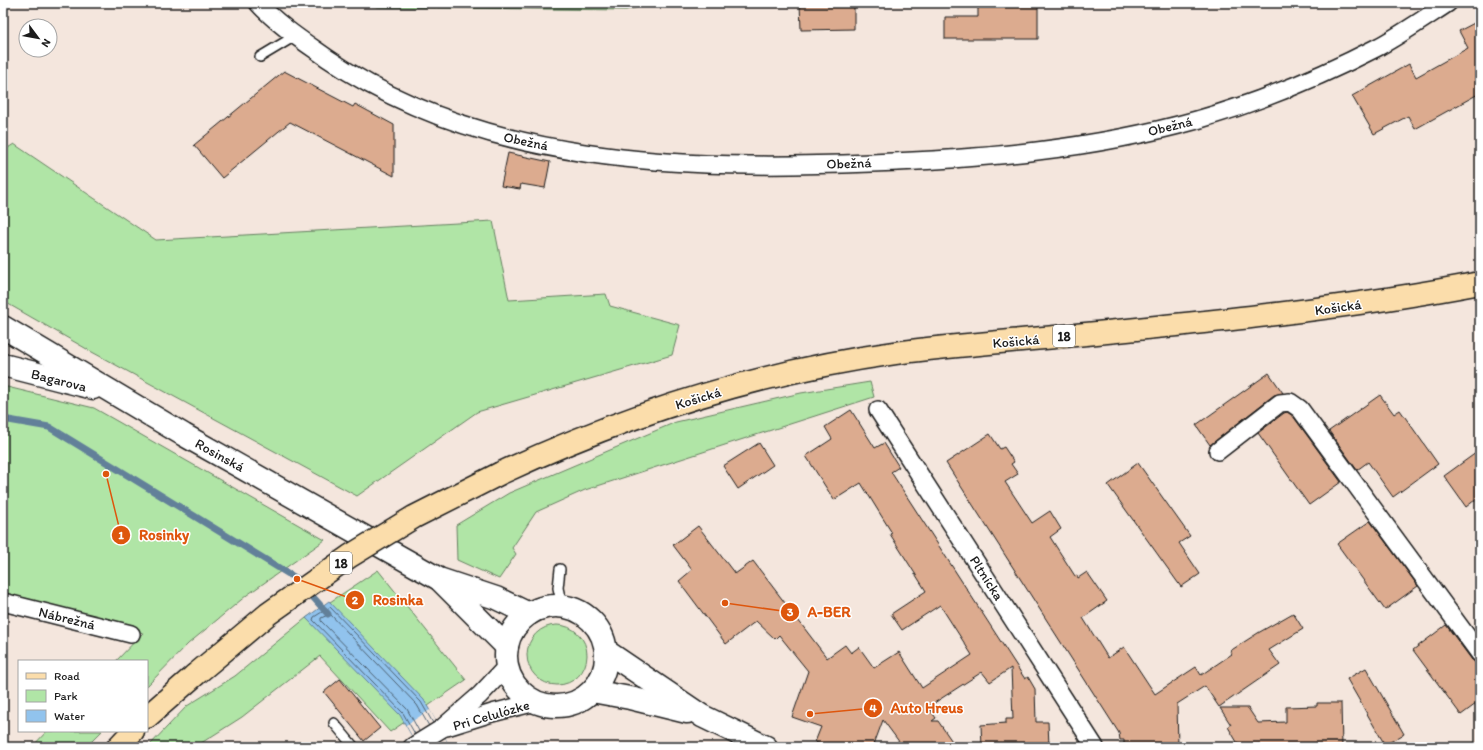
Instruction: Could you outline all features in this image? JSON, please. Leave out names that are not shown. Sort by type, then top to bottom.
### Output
[{"type":"main road","name":"Košická","points":[[148,716],[268,614],[350,556],[414,517],[501,473],[586,436],[653,412],[769,378],[895,353],[1277,315],[1394,299],[1480,283]]},
{"type":"main road","points":[[118,747],[132,732]]},
{"type":"street","name":"Obežná","points":[[258,3],[294,36],[342,68],[384,93],[431,114],[480,131],[531,144],[633,159],[749,165],[836,164],[986,157],[1036,152],[1086,144],[1194,121],[1288,89],[1380,46],[1448,3]]},
{"type":"street","name":"Rosinská","points":[[3,327],[184,435],[439,579],[496,598],[529,614]]},
{"type":"street","name":"Bagarova","points":[[3,365],[115,394]]},
{"type":"street","points":[[1218,451],[1280,403],[1290,402],[1300,408],[1480,654]]},
{"type":"street","name":"Pltnícka","points":[[878,410],[1095,747]]},
{"type":"street","name":"Rosinská","points":[[439,579],[507,656]]},
{"type":"street","name":"Nábrežná","points":[[3,602],[132,634]]},
{"type":"street","name":"Pri Celulózke","points":[[441,729],[480,695],[507,656],[514,628],[529,614],[545,607],[562,606],[578,611],[592,621],[601,635],[606,651],[603,673],[592,691],[579,700],[565,705],[550,706],[536,702],[522,693],[513,681],[507,656]]},
{"type":"street","points":[[606,651],[702,716],[766,747]]},
{"type":"street","points":[[592,691],[630,698],[702,716]]},
{"type":"street","name":"Pri Celulózke","points":[[441,729],[492,713],[536,702]]},
{"type":"street","points":[[414,745],[441,729]]},
{"type":"lane","points":[[260,57],[294,36]]},
{"type":"lane","points":[[560,569],[558,588],[562,606]]},
{"type":"lane","points":[[334,723],[354,747]]},
{"type":"green space","points":[[359,3],[658,3],[626,10],[378,7]]},
{"type":"green space","points":[[14,144],[156,240],[493,221],[509,300],[606,294],[610,306],[680,325],[672,355],[477,412],[357,496],[92,352],[3,301],[3,151]]},
{"type":"green space","points":[[870,382],[874,397],[585,490],[536,512],[512,548],[516,554],[499,579],[457,560],[456,525],[509,493],[676,422],[801,393]]},
{"type":"green space","points":[[3,386],[94,408],[325,540],[247,595],[188,644],[148,685],[148,660],[117,660],[143,633],[3,597]]},
{"type":"green space","points":[[378,570],[466,680],[390,732],[320,656],[242,717],[195,747],[148,747],[187,706],[235,676],[306,618]]},
{"type":"green space","points":[[557,625],[574,630],[582,638],[587,655],[582,672],[574,680],[557,685],[540,680],[532,672],[527,655],[532,638],[540,630]]},
{"type":"green space","points":[[46,732],[101,732],[86,747],[32,747]]},
{"type":"water","points":[[329,601],[424,700],[450,747],[418,747],[400,715],[306,618]]},
{"type":"pier","points":[[430,710],[450,747],[418,747],[406,725]]},
{"type":"building","points":[[800,3],[854,3],[854,29],[801,30]]},
{"type":"building","points":[[978,3],[1038,3],[1038,39],[945,39],[945,17],[978,17]]},
{"type":"building","points":[[1480,20],[1480,93],[1415,129],[1408,116],[1374,134],[1352,96],[1409,64],[1416,77],[1468,48],[1459,31]]},
{"type":"building","points":[[284,71],[353,107],[355,104],[394,125],[394,176],[290,122],[222,178],[194,145]]},
{"type":"building","points":[[508,153],[550,162],[545,188],[521,184],[520,189],[501,186]]},
{"type":"building","points":[[1269,373],[1283,393],[1274,395],[1210,445],[1196,425]]},
{"type":"building","points":[[1380,395],[1394,414],[1400,410],[1438,464],[1393,497],[1368,462],[1357,470],[1329,431]]},
{"type":"building","points":[[851,410],[875,448],[884,443],[899,467],[891,472],[1025,679],[1028,677],[1035,689],[1036,722],[1048,722],[1049,747],[982,747],[981,725],[1006,723],[1006,719],[1013,719],[1011,668],[990,682],[982,672],[928,707],[936,718],[932,721],[938,721],[956,747],[903,747],[883,720],[873,747],[829,747],[815,742],[821,727],[792,717],[808,671],[779,635],[775,639],[756,621],[726,644],[679,581],[692,570],[673,545],[698,526],[735,574],[753,561],[827,658],[845,645],[851,653],[859,647],[874,668],[899,652],[922,688],[972,655],[940,605],[902,630],[891,614],[926,591],[890,534],[892,533],[861,483],[834,500],[806,456],[832,439],[825,427]]},
{"type":"building","points":[[1287,412],[1293,416],[1341,482],[1309,505],[1258,433]]},
{"type":"building","points":[[990,434],[1000,449],[1004,447],[1014,462],[1011,464],[1018,474],[1005,482],[1032,523],[1050,511],[1061,529],[1050,537],[1075,576],[1077,575],[1078,578],[1087,572],[1107,601],[1083,618],[1108,658],[1124,647],[1155,694],[1196,667],[1201,675],[1232,654],[1230,651],[1293,613],[1303,629],[1269,650],[1280,665],[1219,707],[1205,686],[1177,704],[1178,747],[1124,747],[1124,740],[1120,740],[1119,733],[946,463]]},
{"type":"building","points":[[759,443],[773,465],[738,489],[723,466]]},
{"type":"building","points":[[1480,450],[1480,496],[1466,507],[1444,476]]},
{"type":"building","points":[[1138,463],[1190,536],[1179,543],[1200,574],[1181,587],[1108,485]]},
{"type":"building","points":[[1370,521],[1418,586],[1385,610],[1337,544]]},
{"type":"building","points":[[1446,625],[1472,660],[1480,664],[1480,701],[1461,715],[1413,650]]},
{"type":"building","points":[[1366,668],[1404,734],[1385,745],[1347,679]]},
{"type":"building","points":[[340,679],[380,728],[364,741],[324,692]]},
{"type":"building","points":[[1317,703],[1341,703],[1342,747],[1240,747],[1228,727],[1231,725],[1220,708],[1248,708],[1258,723],[1286,722],[1286,707],[1317,706]]},
{"type":"waterway","points":[[3,419],[49,427],[297,579],[328,614]]},
{"type":"place","name":"Rosinky","points":[[106,474]]},
{"type":"place","name":"Rosinka","points":[[297,579]]},
{"type":"place","name":"A-BER","points":[[725,603]]},
{"type":"place","name":"Auto Hreus","points":[[810,714]]}]
